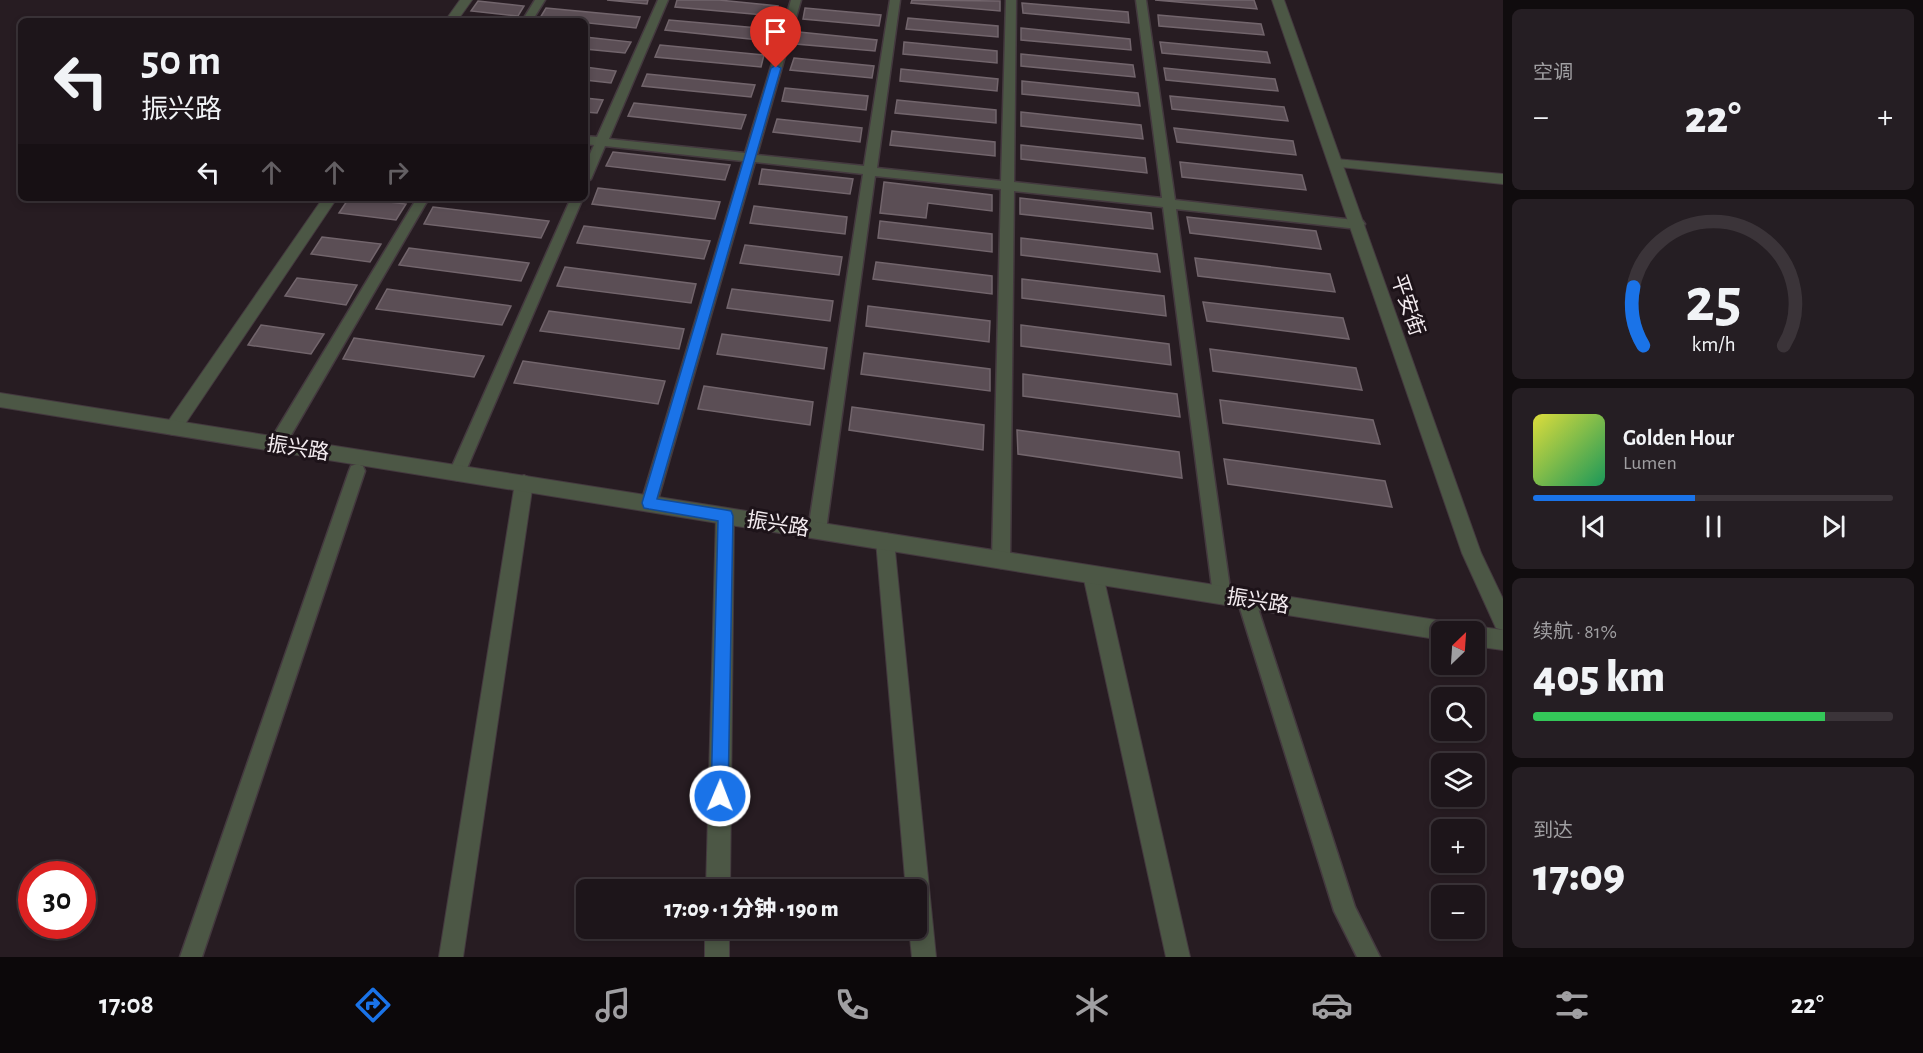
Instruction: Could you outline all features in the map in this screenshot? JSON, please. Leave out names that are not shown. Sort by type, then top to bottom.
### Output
[{"type":"street","points":[[453,18],[466,0]]},
{"type":"street","name":"平安街","points":[[1278,0],[1472,553],[1503,621]]},
{"type":"street","points":[[1336,163],[1503,179]]},
{"type":"street","points":[[173,428],[328,201]]},
{"type":"street","name":"振兴路","points":[[0,400],[1431,629]]},
{"type":"street","points":[[451,957],[524,483]]},
{"type":"street","points":[[718,879],[726,516]]},
{"type":"street","points":[[885,541],[924,957]]},
{"type":"street","points":[[1093,575],[1178,957]]},
{"type":"street","points":[[1485,638],[1503,640]]},
{"type":"street","points":[[717,939],[717,957]]},
{"type":"lane","points":[[529,18],[540,0]]},
{"type":"lane","points":[[588,172],[663,0]]},
{"type":"lane","points":[[649,503],[796,0]]},
{"type":"lane","points":[[817,531],[895,0]]},
{"type":"lane","points":[[1001,560],[1011,0]]},
{"type":"lane","points":[[1141,0],[1222,595]]},
{"type":"lane","points":[[588,140],[1358,224]]},
{"type":"lane","points":[[277,444],[421,201]]},
{"type":"lane","points":[[457,473],[576,201]]},
{"type":"lane","points":[[192,957],[357,471]]},
{"type":"lane","points":[[1246,599],[1345,911],[1369,957]]},
{"type":"building","points":[[607,0],[648,0],[647,4]]},
{"type":"building","points":[[677,0],[719,0],[778,6],[775,16],[675,7]]},
{"type":"building","points":[[912,0],[1000,1],[1000,11],[911,3]]},
{"type":"building","points":[[1155,0],[1254,0],[1257,9]]},
{"type":"building","points":[[478,1],[524,6],[518,16],[471,11]]},
{"type":"building","points":[[1022,3],[1128,12],[1129,23],[1023,13]]},
{"type":"building","points":[[546,8],[640,17],[636,28],[588,23],[588,18],[540,18]]},
{"type":"building","points":[[805,8],[881,15],[879,26],[803,19]]},
{"type":"building","points":[[1158,15],[1261,24],[1264,35],[1159,26]]},
{"type":"building","points":[[908,18],[998,26],[998,37],[906,29]]},
{"type":"building","points":[[669,20],[771,29],[768,41],[665,30]]},
{"type":"building","points":[[1021,28],[1130,39],[1131,50],[1021,40]]},
{"type":"building","points":[[799,32],[877,40],[875,51],[796,44]]},
{"type":"building","points":[[588,37],[631,42],[625,53],[588,49]]},
{"type":"building","points":[[904,42],[997,51],[997,63],[903,54]]},
{"type":"building","points":[[1160,42],[1267,52],[1270,63],[1162,53]]},
{"type":"building","points":[[660,45],[764,55],[761,67],[655,57]]},
{"type":"building","points":[[1021,54],[1133,65],[1135,77],[1021,66]]},
{"type":"building","points":[[794,58],[874,66],[872,78],[790,70]]},
{"type":"building","points":[[588,67],[616,71],[611,83],[588,80]]},
{"type":"building","points":[[1164,68],[1275,79],[1278,91],[1166,80]]},
{"type":"building","points":[[901,69],[998,79],[997,91],[900,81]]},
{"type":"building","points":[[647,74],[755,85],[751,97],[642,86]]},
{"type":"building","points":[[1022,81],[1138,93],[1140,106],[1022,94]]},
{"type":"building","points":[[785,88],[868,96],[866,110],[782,101]]},
{"type":"building","points":[[1170,96],[1284,107],[1288,121],[1172,109]]},
{"type":"building","points":[[588,98],[603,100],[597,113],[588,112]]},
{"type":"building","points":[[897,100],[996,110],[996,123],[895,113]]},
{"type":"building","points":[[634,103],[746,115],[741,129],[628,116]]},
{"type":"building","points":[[1021,112],[1141,125],[1143,139],[1021,126]]},
{"type":"building","points":[[777,119],[862,128],[860,142],[773,132]]},
{"type":"building","points":[[1174,128],[1293,141],[1296,155],[1177,142]]},
{"type":"building","points":[[892,131],[995,142],[995,156],[890,145]]},
{"type":"building","points":[[1021,145],[1145,158],[1147,173],[1021,159]]},
{"type":"building","points":[[613,152],[730,165],[725,180],[606,166]]},
{"type":"building","points":[[1180,162],[1302,175],[1306,190],[1182,177]]},
{"type":"building","points":[[762,169],[853,179],[850,194],[759,184]]},
{"type":"building","points":[[884,182],[992,195],[992,211],[928,203],[926,218],[880,213]]},
{"type":"building","points":[[598,188],[720,202],[715,219],[592,204]]},
{"type":"building","points":[[1020,198],[1151,213],[1153,229],[1020,214]]},
{"type":"building","points":[[347,201],[406,204],[396,220],[339,213]]},
{"type":"building","points":[[754,206],[847,217],[845,234],[750,223]]},
{"type":"building","points":[[433,207],[549,221],[541,238],[424,224]]},
{"type":"building","points":[[1187,217],[1316,231],[1321,249],[1190,233]]},
{"type":"building","points":[[880,221],[992,234],[992,252],[878,238]]},
{"type":"building","points":[[584,226],[710,241],[704,259],[577,243]]},
{"type":"building","points":[[322,237],[381,244],[370,262],[311,254]]},
{"type":"building","points":[[1021,238],[1157,254],[1160,272],[1021,255]]},
{"type":"building","points":[[745,245],[842,257],[839,275],[740,263]]},
{"type":"building","points":[[409,248],[529,263],[521,281],[399,265]]},
{"type":"building","points":[[1195,258],[1330,274],[1335,292],[1198,276]]},
{"type":"building","points":[[876,262],[992,276],[992,294],[873,279]]},
{"type":"building","points":[[565,267],[696,284],[691,303],[557,286]]},
{"type":"building","points":[[297,278],[357,285],[346,305],[285,296]]},
{"type":"building","points":[[1022,279],[1164,296],[1166,316],[1022,298]]},
{"type":"building","points":[[387,289],[511,306],[502,325],[376,309]]},
{"type":"building","points":[[732,289],[833,301],[830,321],[727,308]]},
{"type":"building","points":[[1203,302],[1343,318],[1349,339],[1207,321]]},
{"type":"building","points":[[868,306],[990,321],[989,342],[866,326]]},
{"type":"building","points":[[549,311],[684,329],[679,349],[540,331]]},
{"type":"building","points":[[261,325],[324,334],[311,354],[248,345]]},
{"type":"building","points":[[1021,325],[1169,344],[1171,365],[1021,346]]},
{"type":"building","points":[[722,334],[827,348],[824,369],[717,354]]},
{"type":"building","points":[[354,338],[484,356],[474,377],[343,359]]},
{"type":"building","points":[[1210,349],[1356,368],[1362,390],[1213,371]]},
{"type":"building","points":[[864,353],[990,369],[990,391],[861,374]]},
{"type":"building","points":[[523,361],[665,381],[658,404],[514,383]]},
{"type":"building","points":[[1023,374],[1177,394],[1180,417],[1023,396]]},
{"type":"building","points":[[704,386],[813,402],[810,425],[698,409]]},
{"type":"building","points":[[1220,400],[1373,420],[1380,444],[1223,423]]},
{"type":"building","points":[[852,407],[984,425],[983,450],[849,430]]},
{"type":"building","points":[[1017,430],[1179,452],[1182,478],[1018,454]]},
{"type":"building","points":[[1224,459],[1385,481],[1392,507],[1228,484]]},
{"type":"route","points":[[720,796],[726,516],[649,503],[776,68]]}]
